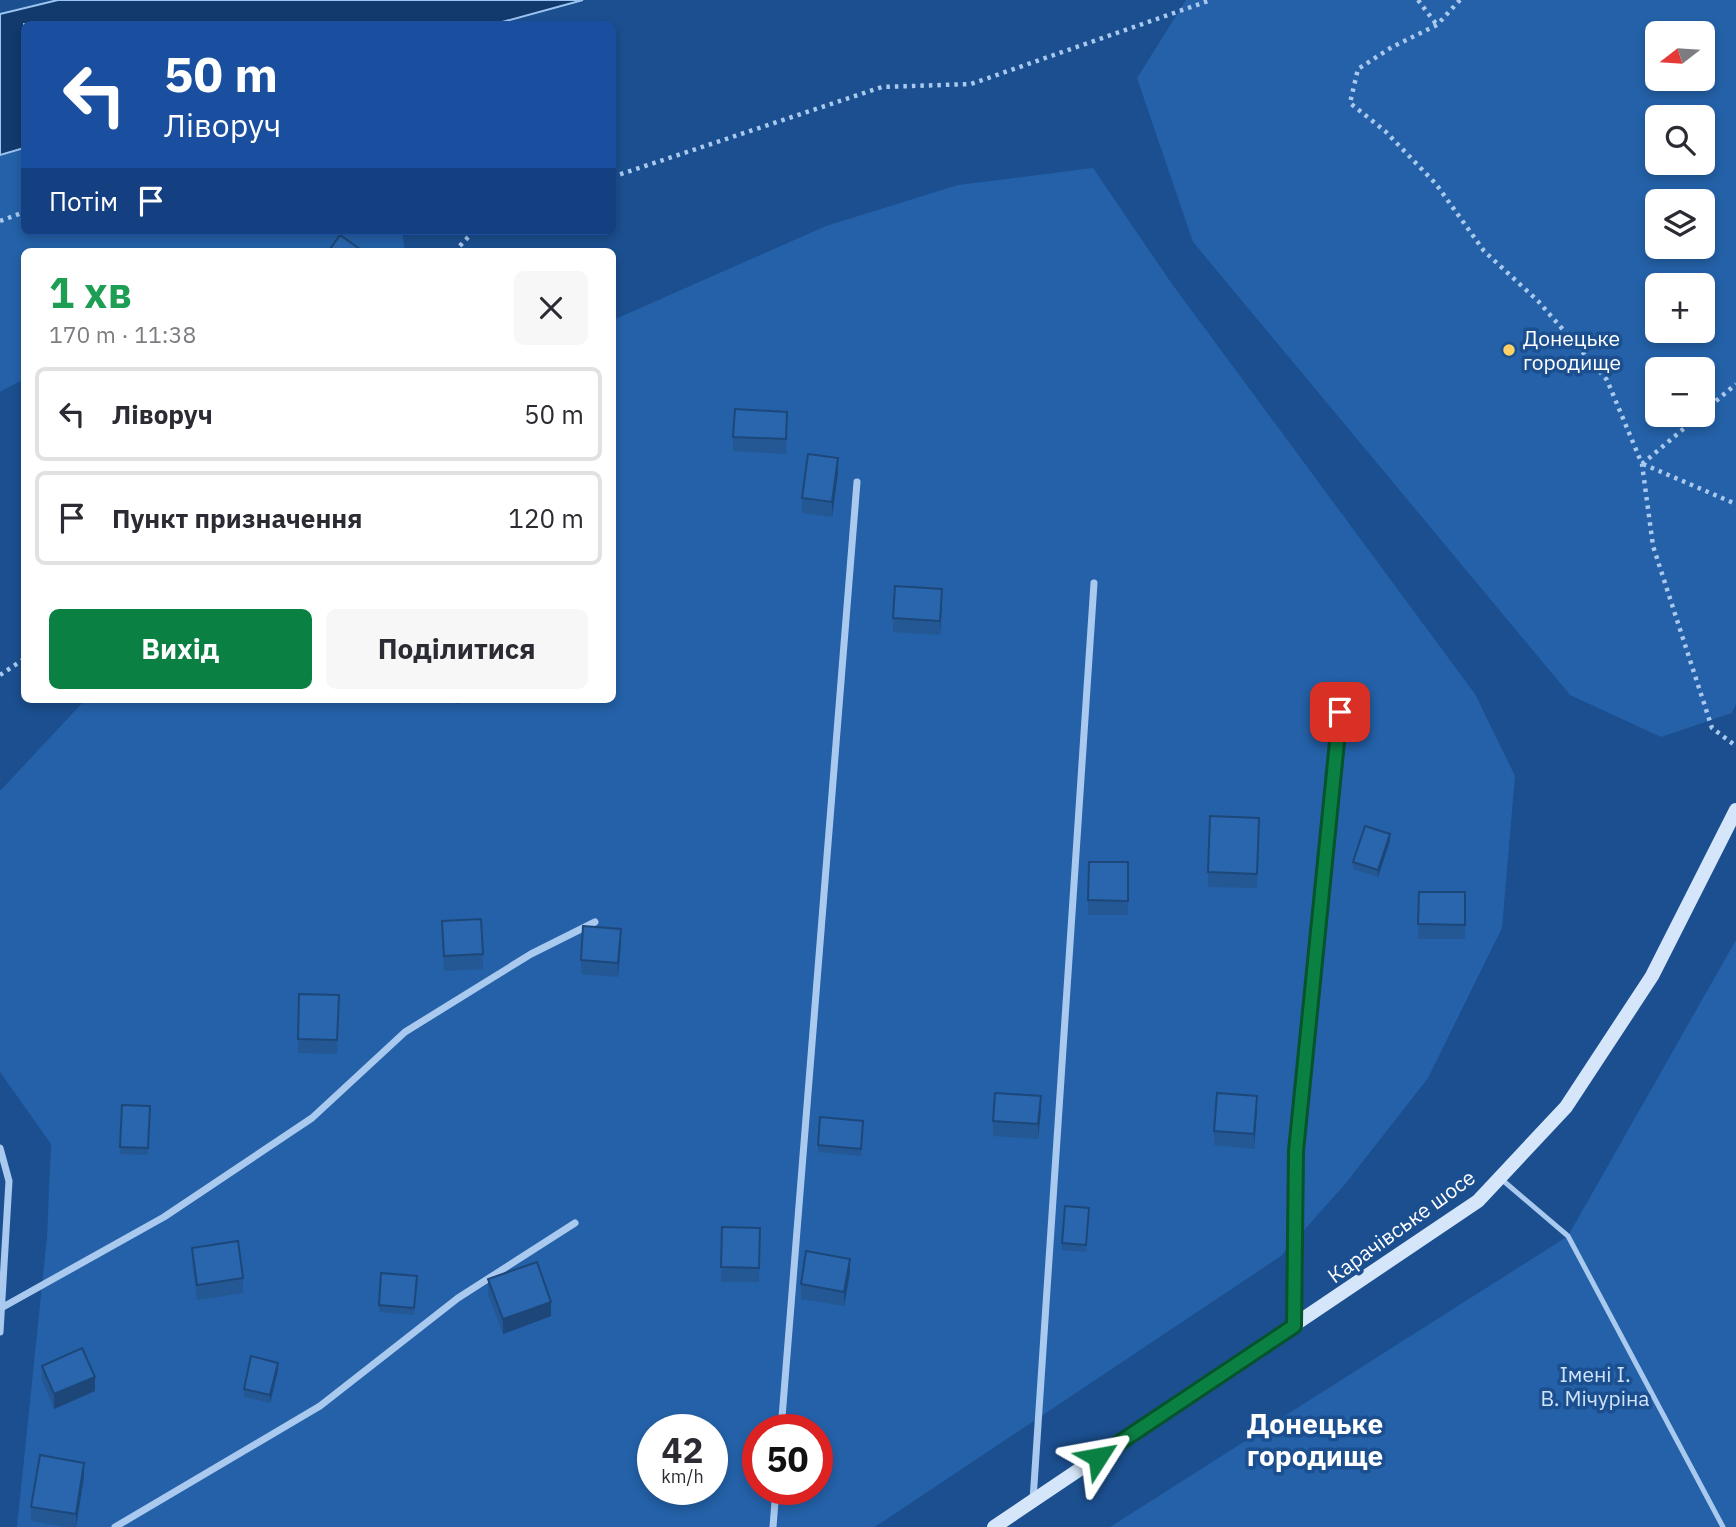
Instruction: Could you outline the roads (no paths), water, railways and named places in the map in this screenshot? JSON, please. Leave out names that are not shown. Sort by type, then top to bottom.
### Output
[{"type":"main road","name":"Карачівське шосе","points":[[994,1527],[1478,1200],[1566,1107],[1644,987],[1736,810]]},
{"type":"street","points":[[782,1414],[857,482]]},
{"type":"street","points":[[1033,1501],[1094,583]]},
{"type":"street","points":[[1294,1326],[1296,1151],[1340,712]]},
{"type":"street","points":[[3,1307],[164,1217],[312,1118],[404,1032],[531,954],[595,922]]},
{"type":"street","points":[[0,1148],[9,1181],[0,1332]]},
{"type":"street","points":[[115,1527],[320,1406],[458,1298],[575,1223]]},
{"type":"street","points":[[773,1527],[775,1505]]},
{"type":"lane","points":[[1500,1178],[1568,1236],[1723,1527]]},
{"type":"place","name":"Донецьке городище","points":[[1509,350]]},
{"type":"district","name":"Донецьке городище","points":[[1315,1439]]},
{"type":"park label","name":"Імені І. В. Мічуріна","points":[[1595,1386]]}]
